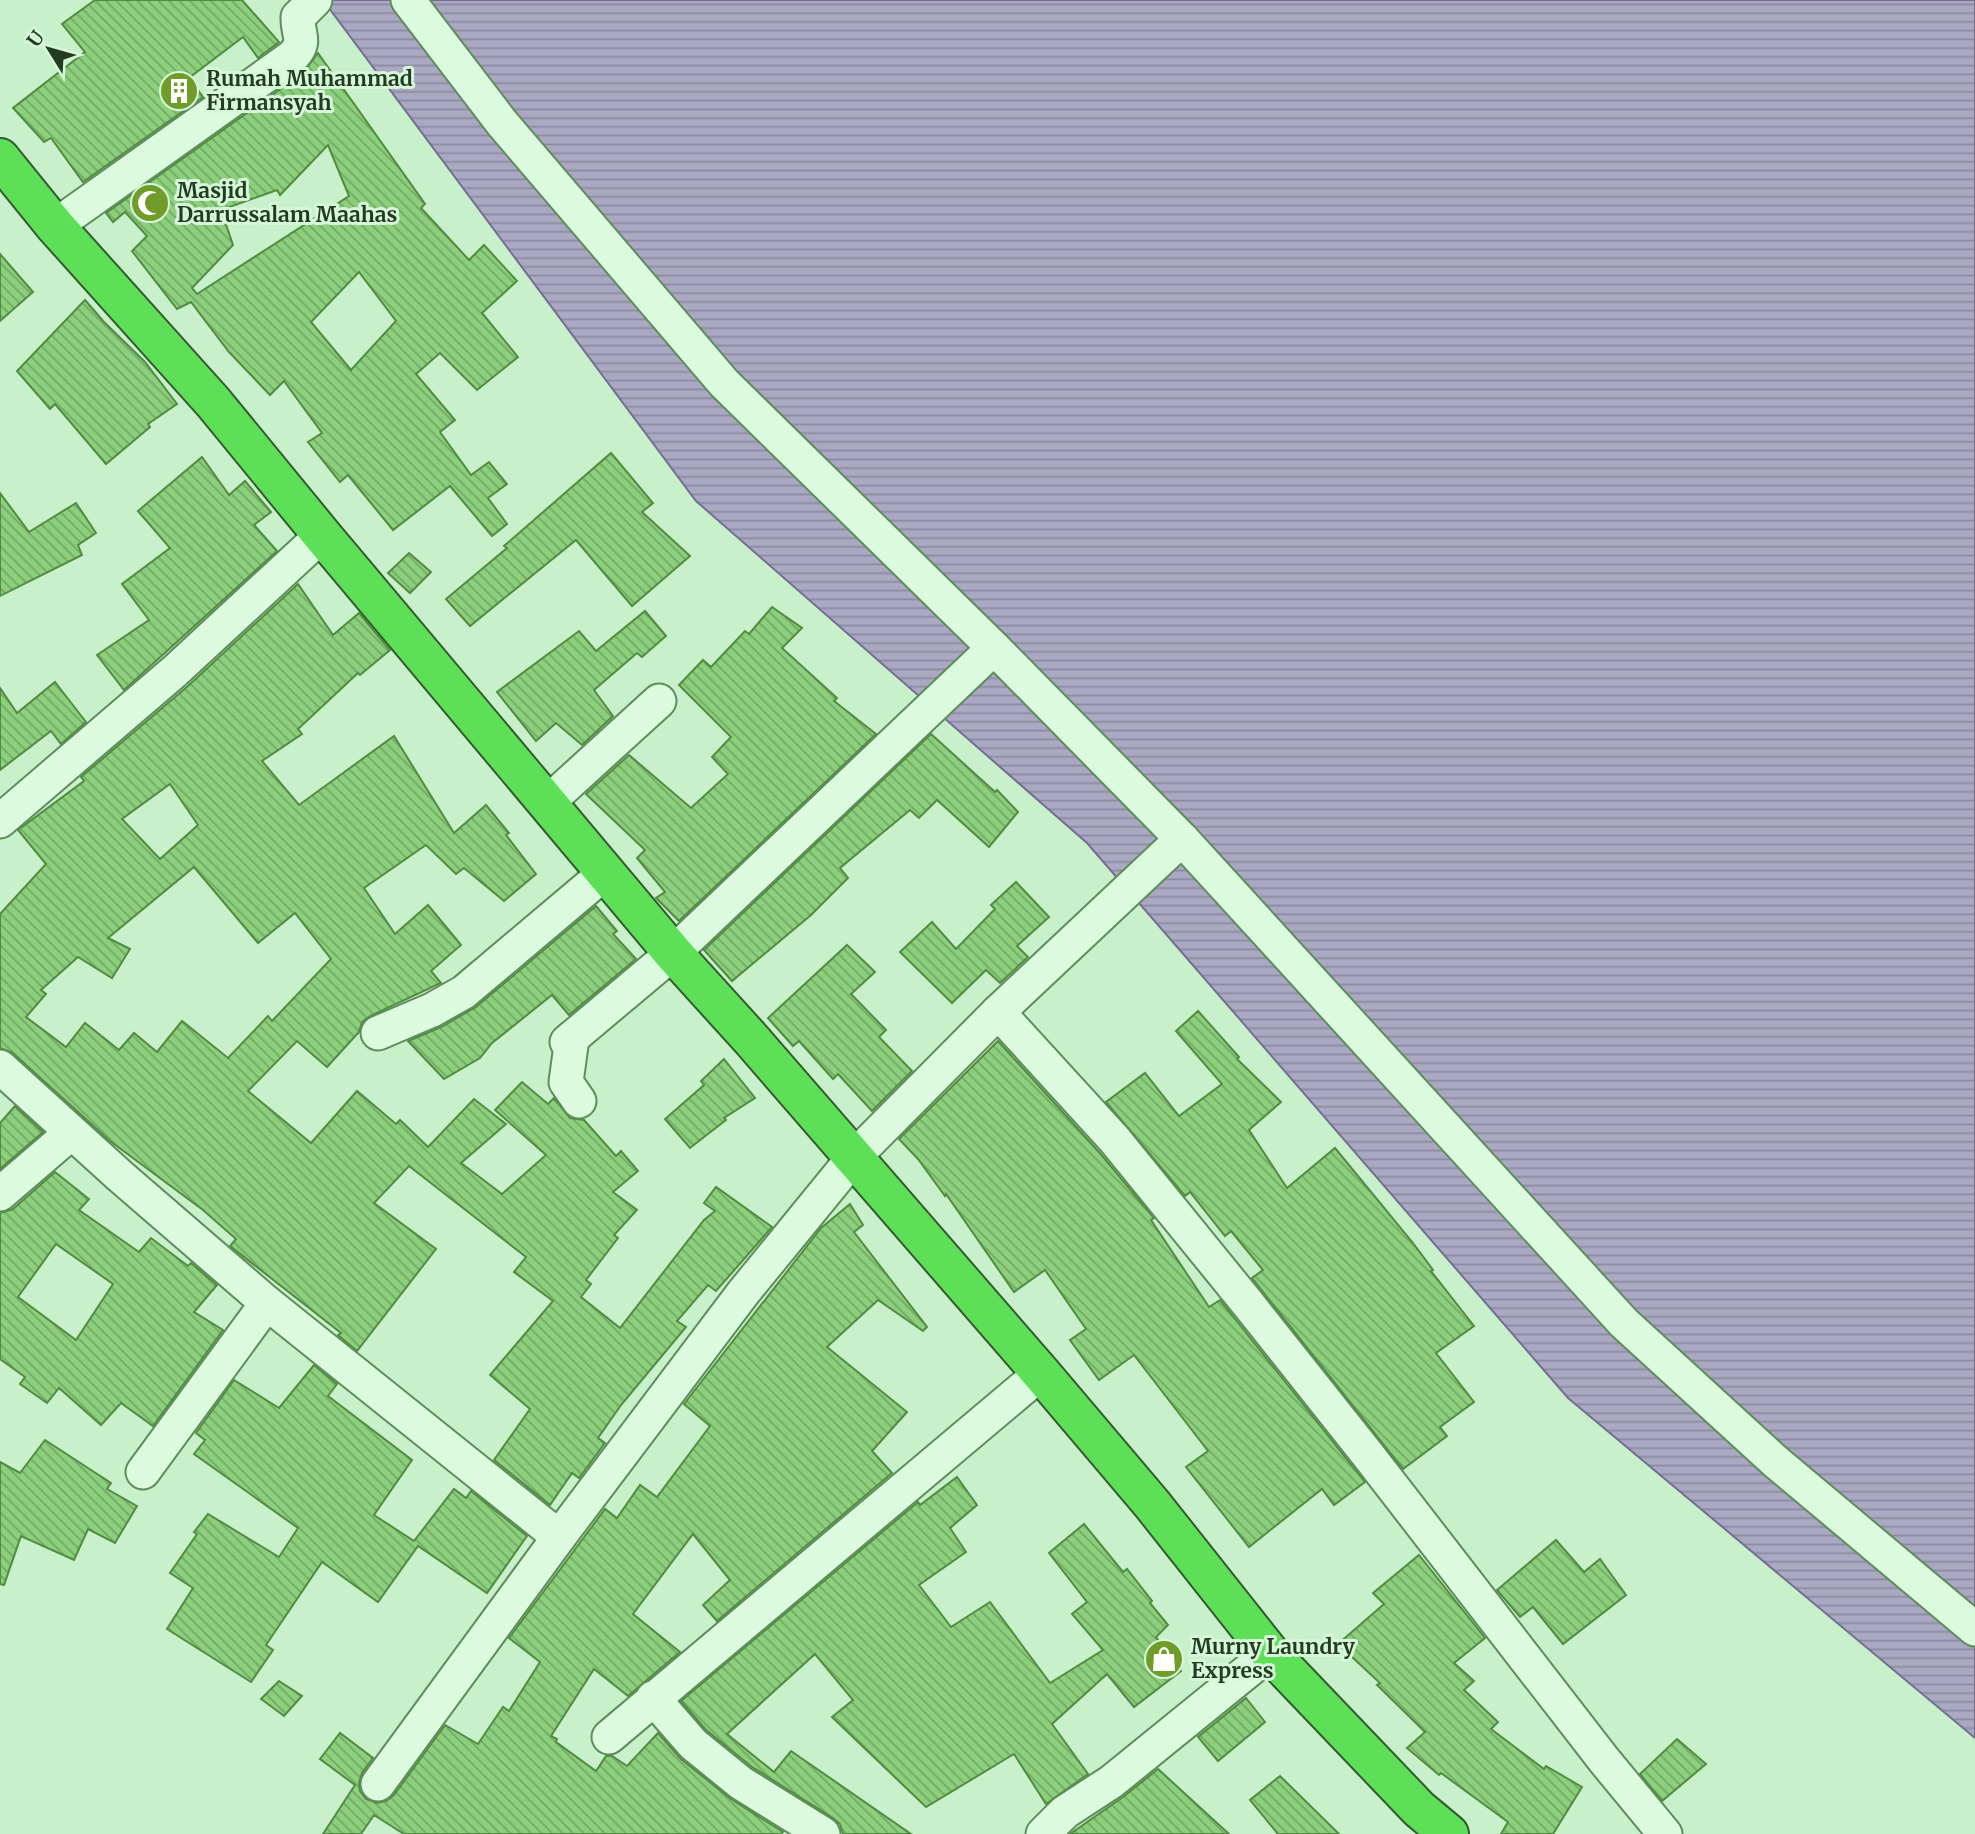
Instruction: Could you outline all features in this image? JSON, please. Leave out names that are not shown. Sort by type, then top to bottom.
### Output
[{"type":"highway","points":[[0,158],[55,226],[214,402],[321,535],[673,953],[1041,1373],[1152,1504],[1270,1653],[1419,1809],[1449,1834]]},
{"type":"street","points":[[55,226],[292,57],[300,49],[302,41],[298,17],[315,0]]},
{"type":"street","points":[[408,0],[502,124],[724,383],[994,648],[1181,839],[1624,1323],[1776,1462],[1975,1629]]},
{"type":"street","points":[[0,821],[175,671],[321,535]]},
{"type":"street","points":[[579,1101],[566,1082],[569,1040],[673,953],[994,648]]},
{"type":"street","points":[[546,804],[659,701]]},
{"type":"street","points":[[378,1784],[559,1536],[743,1293],[854,1157],[998,1012],[1181,839]]},
{"type":"street","points":[[378,1032],[432,1010],[464,992],[605,873]]},
{"type":"street","points":[[998,1012],[1114,1139],[1232,1284],[1604,1760],[1665,1834]]},
{"type":"street","points":[[0,1067],[71,1133],[267,1303],[559,1536]]},
{"type":"street","points":[[0,1194],[71,1133]]},
{"type":"street","points":[[143,1472],[267,1303]]},
{"type":"street","points":[[609,1737],[1041,1373]]},
{"type":"street","points":[[1043,1834],[1065,1812],[1111,1782],[1270,1653]]},
{"type":"street","points":[[653,1698],[693,1744],[741,1783],[823,1834]]},
{"type":"shaded area","points":[[323,0],[1975,0],[1975,1738],[1568,1398],[1087,843],[696,501]]},
{"type":"building","points":[[95,0],[242,0],[279,42],[258,58],[243,37],[189,78],[203,97],[83,182],[51,138],[44,142],[13,108],[85,52],[62,24]]},
{"type":"building","points":[[318,53],[425,204],[421,208],[469,260],[484,245],[517,281],[482,313],[518,357],[477,390],[440,353],[416,374],[455,420],[440,432],[471,475],[489,462],[507,484],[488,498],[507,524],[492,536],[450,486],[393,530],[348,475],[340,482],[308,442],[322,433],[284,381],[270,395],[229,352],[191,302],[177,309],[132,251],[147,236],[125,212],[113,222],[106,213],[303,73]],"holes":[[[328,145],[349,196],[197,294],[192,288],[233,245],[221,210],[277,190],[280,195]],[[359,272],[396,321],[351,370],[311,322]]]},
{"type":"building","points":[[0,254],[33,292],[0,321]]},
{"type":"building","points":[[85,300],[145,362],[177,404],[148,424],[150,427],[106,464],[55,404],[50,409],[17,371]]},
{"type":"building","points":[[611,453],[653,503],[642,512],[690,556],[632,606],[576,540],[470,626],[446,599],[507,548],[504,546]]},
{"type":"building","points":[[202,457],[229,495],[245,481],[271,512],[254,525],[277,551],[124,690],[97,655],[149,620],[122,584],[170,548],[138,511]]},
{"type":"building","points":[[0,493],[29,532],[76,503],[96,533],[78,545],[82,555],[0,596]]},
{"type":"building","points":[[409,553],[431,572],[410,593],[388,573]]},
{"type":"building","points":[[298,584],[333,635],[359,613],[390,650],[360,675],[358,673],[298,729],[302,734],[262,761],[299,805],[394,736],[454,833],[486,805],[509,833],[506,835],[536,874],[504,901],[464,868],[456,874],[426,845],[364,888],[395,934],[428,905],[461,945],[431,971],[441,983],[370,1016],[362,1022],[359,1032],[327,1067],[297,1041],[248,1091],[311,1143],[357,1091],[396,1124],[400,1120],[428,1147],[474,1099],[506,1124],[461,1163],[502,1194],[546,1155],[495,1110],[522,1082],[548,1104],[554,1098],[570,1118],[584,1120],[616,1156],[621,1151],[638,1171],[613,1192],[637,1210],[614,1235],[618,1238],[586,1280],[591,1284],[581,1297],[620,1328],[704,1220],[715,1211],[704,1203],[716,1187],[772,1227],[716,1291],[708,1285],[677,1321],[686,1327],[621,1405],[598,1438],[605,1443],[579,1478],[572,1473],[550,1505],[494,1460],[530,1409],[490,1375],[553,1301],[514,1272],[526,1257],[409,1166],[374,1203],[436,1249],[357,1351],[338,1335],[341,1333],[230,1246],[236,1239],[203,1210],[110,1141],[13,1053],[0,1048],[0,914],[46,864],[18,830],[84,781],[81,777],[188,686]],"holes":[[[170,784],[198,825],[160,859],[122,819]],[[194,867],[258,943],[295,913],[331,959],[272,1021],[268,1016],[228,1058],[182,1021],[157,1052],[134,1033],[119,1050],[85,1023],[66,1047],[26,1017],[46,994],[41,990],[78,957],[112,978],[130,949],[108,938]]]},
{"type":"building","points":[[772,607],[802,628],[782,648],[837,698],[834,701],[876,734],[679,921],[656,898],[665,892],[637,858],[645,850],[586,794],[629,755],[691,808],[728,774],[712,757],[731,737],[679,685],[703,660],[711,667],[745,631],[749,634]]},
{"type":"building","points":[[645,611],[666,636],[642,657],[637,653],[594,690],[613,716],[582,745],[556,723],[536,741],[497,692],[579,631],[596,651]]},
{"type":"building","points":[[55,682],[86,722],[61,744],[51,731],[0,770],[0,688],[17,713]]},
{"type":"building","points":[[931,734],[995,792],[997,790],[1018,812],[989,847],[937,800],[919,818],[910,810],[840,868],[848,878],[811,915],[732,981],[704,950]]},
{"type":"building","points":[[1016,882],[1049,917],[1017,946],[1028,957],[1000,983],[986,970],[952,1003],[900,952],[932,922],[956,949],[995,909],[991,905]]},
{"type":"building","points":[[596,906],[617,931],[613,934],[636,959],[569,1015],[552,995],[492,1043],[480,1058],[444,1079],[408,1041],[441,1027],[476,1007]]},
{"type":"building","points":[[847,945],[875,972],[851,994],[886,1030],[879,1037],[912,1071],[872,1111],[838,1074],[833,1079],[799,1041],[793,1046],[768,1018]]},
{"type":"building","points":[[1198,1011],[1239,1057],[1237,1059],[1281,1102],[1249,1130],[1287,1188],[1335,1148],[1413,1243],[1474,1326],[1436,1353],[1474,1402],[1440,1427],[1447,1436],[1403,1469],[1252,1278],[1263,1270],[1231,1231],[1225,1236],[1190,1192],[1185,1196],[1106,1102],[1145,1073],[1179,1116],[1222,1084],[1176,1031]]},
{"type":"building","points":[[998,1041],[1099,1152],[1154,1218],[1151,1220],[1209,1307],[1220,1300],[1365,1482],[1334,1505],[1322,1489],[1249,1547],[1186,1467],[1208,1451],[1134,1355],[1099,1380],[1070,1340],[1086,1329],[1045,1270],[1014,1292],[946,1194],[945,1196],[918,1159],[899,1139]]},
{"type":"building","points":[[724,1059],[755,1098],[724,1118],[726,1120],[690,1148],[665,1119],[704,1085],[701,1081]]},
{"type":"building","points":[[15,1106],[43,1132],[0,1169],[0,1123]]},
{"type":"building","points":[[55,1172],[89,1199],[79,1210],[139,1252],[151,1238],[188,1266],[191,1263],[217,1285],[194,1312],[223,1330],[153,1426],[121,1403],[101,1425],[59,1388],[47,1403],[20,1384],[25,1377],[0,1359],[0,1213],[13,1209]],"holes":[[[56,1244],[113,1284],[76,1340],[18,1297]]]},
{"type":"building","points":[[850,1204],[863,1225],[854,1232],[927,1327],[923,1331],[878,1300],[827,1347],[907,1412],[872,1451],[892,1473],[717,1621],[703,1605],[730,1580],[693,1534],[633,1614],[680,1652],[628,1696],[594,1669],[551,1736],[596,1771],[606,1756],[612,1756],[627,1766],[658,1733],[681,1759],[731,1799],[783,1832],[404,1834],[374,1815],[361,1834],[323,1834],[355,1785],[320,1759],[340,1733],[373,1758],[362,1773],[359,1783],[360,1791],[366,1799],[377,1803],[394,1795],[445,1725],[478,1744],[503,1707],[509,1711],[540,1662],[509,1638],[605,1509],[617,1518],[640,1485],[657,1497],[710,1426],[684,1404],[821,1228]]},
{"type":"building","points":[[314,1365],[337,1384],[328,1396],[412,1460],[374,1515],[414,1541],[454,1489],[466,1498],[471,1491],[527,1536],[487,1593],[418,1546],[378,1602],[322,1562],[266,1645],[273,1650],[251,1682],[167,1629],[193,1588],[170,1573],[208,1514],[279,1557],[298,1528],[194,1454],[205,1440],[196,1433],[234,1380],[279,1408]]},
{"type":"building","points":[[45,1440],[111,1483],[107,1489],[137,1506],[115,1543],[88,1529],[74,1560],[21,1536],[4,1585],[0,1584],[0,1462],[20,1473]]},
{"type":"building","points":[[957,1477],[977,1505],[950,1528],[966,1552],[919,1585],[951,1627],[990,1602],[1050,1683],[1103,1650],[1072,1614],[1087,1602],[1049,1553],[1084,1524],[1123,1572],[1127,1569],[1168,1625],[1156,1637],[1181,1671],[1134,1707],[1107,1674],[1052,1724],[1088,1774],[1046,1804],[1014,1754],[926,1807],[832,1717],[853,1700],[815,1654],[727,1734],[774,1772],[791,1751],[911,1834],[843,1834],[840,1824],[833,1818],[752,1767],[706,1730],[681,1701],[918,1502],[920,1505]]},
{"type":"building","points":[[1556,1540],[1584,1572],[1600,1559],[1626,1595],[1563,1644],[1533,1607],[1520,1617],[1497,1590]]},
{"type":"building","points":[[1419,1555],[1485,1638],[1454,1663],[1474,1681],[1464,1690],[1498,1722],[1491,1729],[1544,1769],[1546,1766],[1582,1787],[1553,1834],[1501,1834],[1508,1822],[1441,1773],[1439,1775],[1407,1748],[1425,1732],[1377,1685],[1380,1683],[1338,1644],[1384,1604],[1373,1593]]},
{"type":"building","points":[[279,1681],[302,1696],[284,1716],[261,1699]]},
{"type":"building","points":[[1246,1698],[1265,1722],[1218,1761],[1198,1737]]},
{"type":"building","points":[[1677,1739],[1706,1764],[1662,1801],[1640,1774]]},
{"type":"building","points":[[1158,1769],[1229,1834],[1070,1834],[1123,1797]]},
{"type":"building","points":[[1280,1776],[1339,1834],[1278,1834],[1250,1800]]},
{"type":"place","name":"Rumah Muhammad Firmansyah","points":[[179,91]]},
{"type":"place","name":"Masjid Darrussalam Maahas","points":[[150,203]]},
{"type":"place","name":"Murny Laundry Express","points":[[1164,1659]]}]
